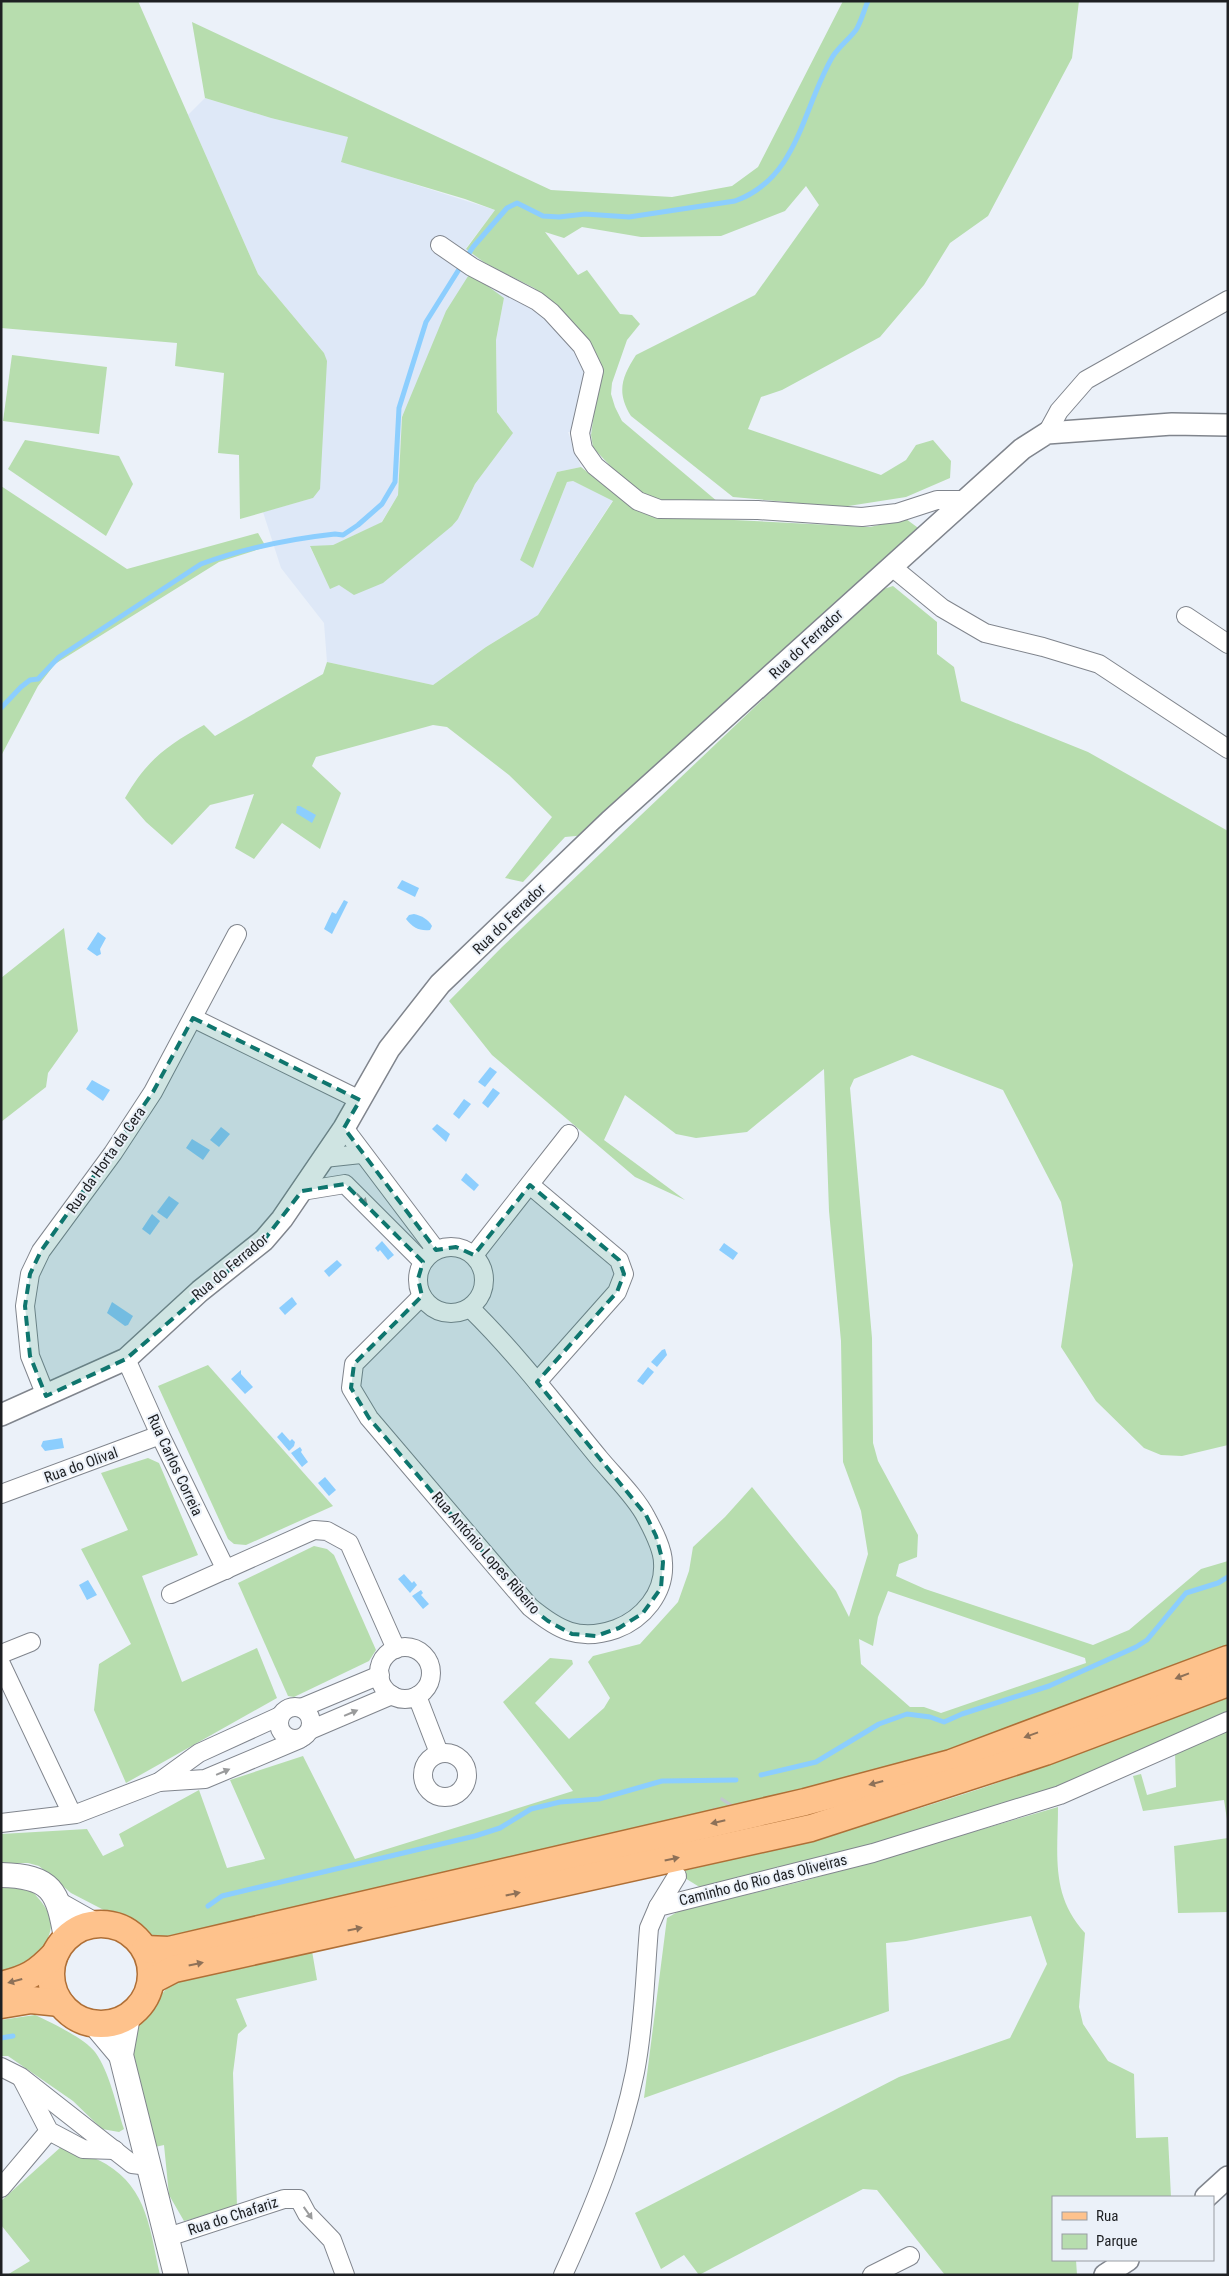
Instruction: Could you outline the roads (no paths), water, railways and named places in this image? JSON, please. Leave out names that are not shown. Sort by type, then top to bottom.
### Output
[{"type":"main road","points":[[145,1949],[169,1950],[804,1802],[942,1766],[1047,1729],[1228,1659]]},
{"type":"main road","points":[[151,1981],[174,1969],[811,1828],[1045,1752],[1228,1683]]},
{"type":"main road","points":[[1,1875],[26,1876],[40,1880],[47,1885],[61,1906],[93,1924]]},
{"type":"main road","points":[[1,1985],[24,1979],[39,1971],[60,1946],[79,1929],[93,1924],[109,1924],[123,1928],[136,1937],[145,1949],[150,1965],[151,1981],[139,2007],[128,2016],[117,2021],[94,2023],[80,2019],[60,2003],[53,1986],[51,1970],[60,1946],[61,1906]]},
{"type":"main road","points":[[1,2005],[31,2000],[60,2003]]},
{"type":"main road","points":[[128,2016],[121,2055],[176,2275]]},
{"type":"main road","points":[[94,2023],[121,2055]]},
{"type":"street","points":[[446,248],[472,267],[537,301],[551,312],[582,346],[594,371],[580,433],[583,449],[595,466],[638,501],[659,509],[758,510],[862,517],[897,513],[937,500],[966,500]]},
{"type":"street","points":[[1048,433],[1059,411],[1086,380],[1228,300]]},
{"type":"street","points":[[1048,433],[1172,424],[1228,425]]},
{"type":"street","name":"Rua do Ferrador","points":[[1,1415],[126,1359],[200,1291],[264,1240],[302,1191],[344,1128],[389,1049],[440,984],[610,821],[1022,449],[1048,433]]},
{"type":"street","points":[[892,567],[942,608],[985,633],[1044,647],[1099,664],[1228,749]]},
{"type":"street","points":[[1186,616],[1228,644]]},
{"type":"street","name":"Rua da Horta da Cera","points":[[46,1396],[30,1356],[25,1306],[30,1274],[42,1251],[113,1153],[153,1092],[237,934]]},
{"type":"street","points":[[193,1018],[360,1100]]},
{"type":"street","points":[[344,1128],[430,1256]]},
{"type":"street","points":[[474,1255],[569,1134]]},
{"type":"street","points":[[324,1158],[361,1154]]},
{"type":"street","points":[[324,1158],[345,1184],[430,1256]]},
{"type":"street","points":[[302,1191],[345,1184]]},
{"type":"street","points":[[530,1185],[618,1260],[624,1274],[617,1292],[537,1382]]},
{"type":"street","points":[[456,1247],[474,1255],[484,1272],[485,1282],[478,1301],[460,1313],[443,1312],[429,1305],[422,1296],[418,1279],[430,1256],[456,1247]]},
{"type":"street","name":"Rua António Lopes Ribeiro","points":[[422,1296],[354,1364],[351,1388],[369,1418],[530,1607],[548,1621],[572,1634],[596,1636],[619,1628],[643,1613],[661,1588],[663,1562],[646,1516],[537,1382],[470,1308]]},
{"type":"street","name":"Rua Carlos Correia","points":[[126,1359],[160,1435],[226,1570]]},
{"type":"street","name":"Rua do Olival","points":[[1,1494],[160,1435]]},
{"type":"street","points":[[171,1594],[314,1530],[337,1535],[349,1543],[396,1649]]},
{"type":"street","points":[[1,1654],[31,1642]]},
{"type":"street","points":[[413,1648],[427,1658],[431,1675],[429,1684],[417,1696],[400,1698],[392,1695],[382,1683],[380,1675],[383,1659],[396,1649],[413,1648]]},
{"type":"street","points":[[1,1664],[72,1814]]},
{"type":"street","points":[[1,1823],[72,1814],[159,1782],[194,1758],[198,1753],[280,1716],[288,1708],[301,1708],[380,1675]]},
{"type":"street","points":[[159,1782],[200,1781],[392,1695]]},
{"type":"street","points":[[417,1696],[439,1754]]},
{"type":"street","points":[[301,1708],[310,1716],[305,1734]]},
{"type":"street","points":[[280,1716],[281,1732],[289,1738],[305,1734]]},
{"type":"street","name":"Caminho do Rio das Oliveiras","points":[[563,2275],[594,2207],[621,2126],[635,2071],[649,1928],[658,1907],[873,1853],[1060,1795],[1228,1721]]},
{"type":"street","points":[[194,1758],[191,1769],[200,1781]]},
{"type":"street","points":[[658,1907],[677,1876]]},
{"type":"street","points":[[1,2067],[21,2077],[132,2164],[149,2166]]},
{"type":"street","points":[[21,2077],[49,2131],[83,2149],[115,2150]]},
{"type":"street","points":[[1,2188],[49,2131]]},
{"type":"street","points":[[1207,2196],[1228,2177]]},
{"type":"street","name":"Rua do Chafariz","points":[[168,2237],[284,2200],[299,2199],[307,2214],[332,2240],[345,2275]]},
{"type":"street","points":[[872,2275],[910,2256]]},
{"type":"water","points":[[297,806],[316,815],[312,823],[296,813]]},
{"type":"water","points":[[402,880],[419,888],[415,897],[397,888]]},
{"type":"water","points":[[344,900],[348,902],[332,934],[324,929],[332,912],[336,914]]},
{"type":"water","points":[[414,914],[429,921],[432,926],[430,930],[414,927],[406,919],[409,915]]},
{"type":"water","points":[[98,932],[106,938],[100,949],[101,954],[97,956],[87,949]]},
{"type":"water","points":[[490,1067],[497,1072],[485,1087],[478,1082]]},
{"type":"water","points":[[92,1080],[110,1090],[103,1101],[86,1089]]},
{"type":"water","points":[[493,1088],[500,1093],[488,1108],[482,1103]]},
{"type":"water","points":[[464,1099],[471,1104],[459,1119],[453,1114]]},
{"type":"water","points":[[437,1124],[450,1134],[446,1142],[432,1129]]},
{"type":"water","points":[[221,1127],[230,1134],[219,1147],[210,1140]]},
{"type":"water","points":[[192,1139],[210,1150],[203,1160],[186,1148]]},
{"type":"water","points":[[466,1173],[479,1185],[474,1191],[461,1180]]},
{"type":"water","points":[[169,1196],[179,1203],[167,1219],[157,1212]]},
{"type":"water","points":[[152,1214],[160,1221],[150,1235],[142,1229]]},
{"type":"water","points":[[382,1241],[394,1255],[388,1260],[380,1250],[378,1252],[375,1248]]},
{"type":"water","points":[[724,1243],[738,1253],[733,1260],[719,1250]]},
{"type":"water","points":[[337,1260],[342,1265],[329,1277],[324,1271]]},
{"type":"water","points":[[292,1297],[297,1304],[285,1315],[279,1308]]},
{"type":"water","points":[[112,1302],[133,1316],[128,1325],[125,1326],[107,1313]]},
{"type":"water","points":[[665,1349],[667,1355],[657,1367],[651,1362]]},
{"type":"water","points":[[648,1367],[654,1372],[643,1385],[637,1381]]},
{"type":"water","points":[[241,1370],[241,1374],[253,1387],[245,1394],[231,1379]]},
{"type":"water","points":[[282,1432],[290,1441],[292,1439],[295,1442],[289,1451],[277,1437]]},
{"type":"water","points":[[62,1438],[64,1448],[45,1451],[41,1446],[43,1441]]},
{"type":"water","points":[[300,1447],[308,1462],[302,1467],[291,1453]]},
{"type":"water","points":[[325,1477],[336,1490],[329,1496],[318,1483]]},
{"type":"water","points":[[404,1574],[412,1583],[414,1581],[417,1585],[410,1593],[398,1579]]},
{"type":"water","points":[[88,1580],[97,1595],[87,1600],[79,1585]]},
{"type":"water","points":[[421,1590],[423,1593],[421,1595],[429,1604],[423,1609],[412,1596]]},
{"type":"waterway","points":[[1,708],[21,687],[30,680],[38,679],[59,657],[201,564],[234,553],[284,541],[335,534],[343,535],[358,525],[382,504],[395,482],[399,408],[426,322],[473,247],[507,208],[517,203],[543,216],[559,217],[585,214],[629,217],[735,201],[756,190],[773,176],[786,159],[833,56],[856,30],[868,1]]},
{"type":"waterway","points":[[761,1775],[816,1762],[879,1724],[907,1714],[930,1717],[944,1722],[962,1714],[1049,1686],[1136,1647],[1147,1640],[1186,1593],[1218,1583],[1228,1577]]},
{"type":"waterway","points":[[208,1906],[222,1896],[475,1836],[500,1828],[531,1809],[560,1802],[599,1799],[662,1781],[736,1780]]},
{"type":"waterway","points":[[1,2038],[13,2036]]},
{"type":"tunnel","points":[[712,1827],[729,1802]]}]
